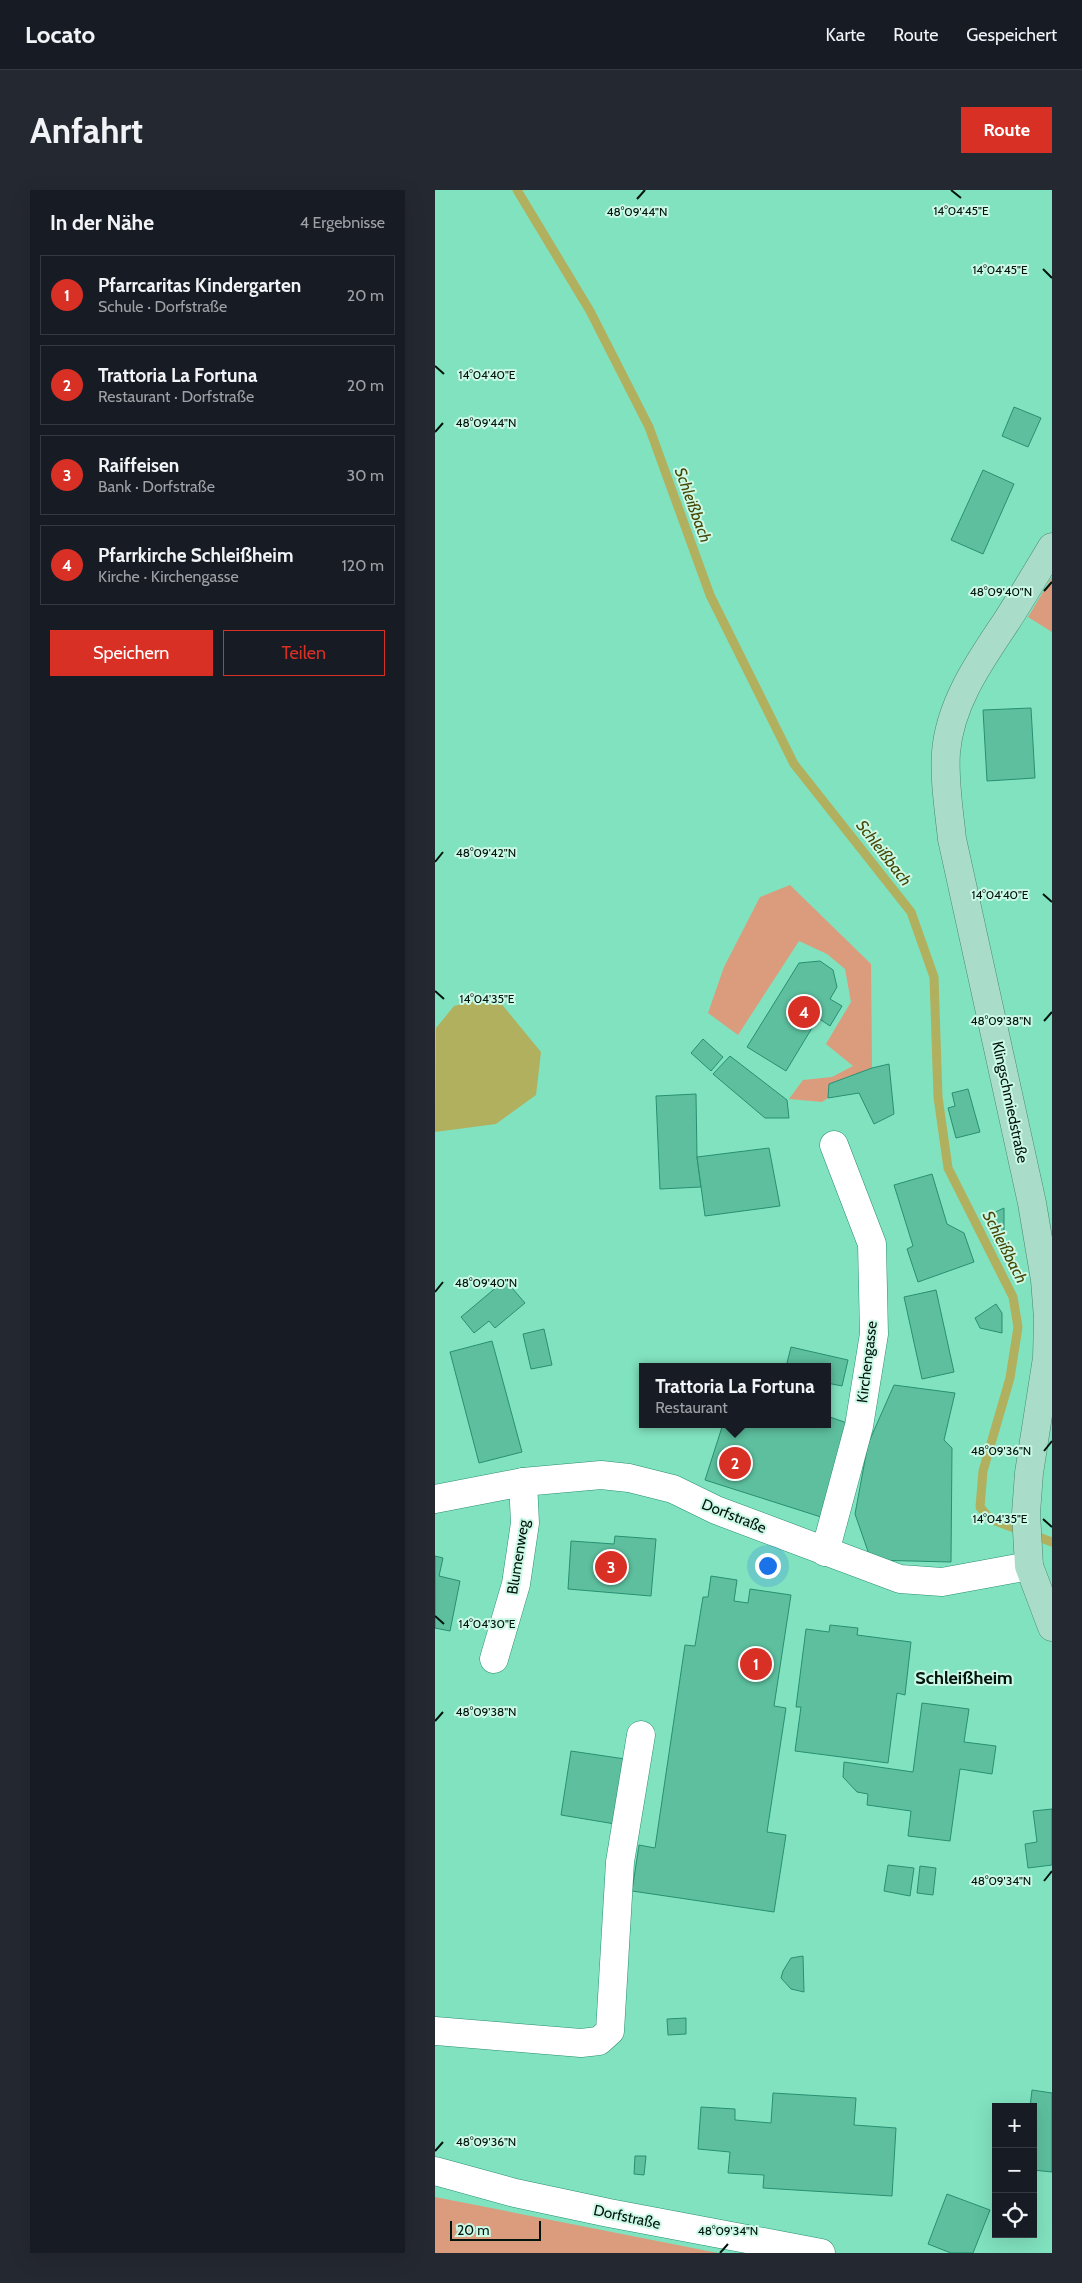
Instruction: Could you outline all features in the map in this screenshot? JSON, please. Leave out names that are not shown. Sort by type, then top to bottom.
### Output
[{"type":"main road","name":"Klingschmiedstraße","points":[[1052,547],[981,659],[963,692],[952,722],[946,751],[946,792],[952,839],[1032,1203],[1045,1280],[1048,1318],[1047,1358],[1029,1473],[1026,1513],[1029,1566],[1052,1627]]},
{"type":"street","name":"Kirchengasse","points":[[825,1552],[859,1426],[874,1334],[872,1244],[834,1145]]},
{"type":"street","name":"Dorfstraße","points":[[435,1498],[523,1482],[601,1475],[629,1478],[673,1489],[716,1510],[900,1579],[942,1582],[1029,1566]]},
{"type":"street","name":"Blumenweg","points":[[494,1659],[516,1584],[525,1522],[523,1482]]},
{"type":"street","points":[[435,2031],[581,2043],[599,2041],[610,2031],[620,1862],[641,1735]]},
{"type":"street","name":"Dorfstraße","points":[[435,2171],[534,2198],[821,2253]]},
{"type":"shaded area","points":[[1052,577],[1052,632],[1028,617]]},
{"type":"shaded area","points":[[790,885],[871,964],[872,1068],[829,1084],[828,1098],[822,1102],[789,1099],[803,1080],[832,1077],[853,1066],[826,1044],[851,1002],[845,969],[827,954],[799,941],[738,1035],[708,1013],[724,967],[760,897]]},
{"type":"shaded area","points":[[495,996],[541,1052],[536,1095],[496,1124],[435,1132],[436,1028],[454,1006]]},
{"type":"shaded area","points":[[435,2197],[718,2253],[435,2253]]},
{"type":"building","points":[[1014,407],[1041,418],[1028,447],[1002,436]]},
{"type":"building","points":[[983,470],[1014,484],[983,554],[951,540]]},
{"type":"building","points":[[1031,708],[1035,778],[987,781],[983,710]]},
{"type":"building","points":[[820,961],[833,970],[837,987],[830,999],[842,1006],[830,1026],[818,1018],[786,1071],[747,1047],[799,963]]},
{"type":"building","points":[[703,1039],[723,1057],[711,1071],[691,1053]]},
{"type":"building","points":[[730,1056],[787,1100],[789,1118],[765,1118],[713,1074]]},
{"type":"building","points":[[889,1064],[894,1114],[874,1124],[859,1093],[828,1098],[829,1084],[872,1068]]},
{"type":"building","points":[[968,1089],[980,1132],[956,1138],[948,1108],[955,1106],[952,1093]]},
{"type":"building","points":[[696,1094],[697,1157],[701,1187],[660,1189],[656,1096]]},
{"type":"building","points":[[769,1148],[780,1206],[705,1216],[697,1157]]},
{"type":"building","points":[[932,1174],[947,1224],[964,1233],[974,1262],[918,1282],[907,1249],[913,1246],[894,1185]]},
{"type":"building","points":[[1004,1208],[1004,1230],[996,1235],[989,1215]]},
{"type":"building","points":[[505,1280],[525,1303],[495,1328],[489,1321],[474,1333],[461,1317]]},
{"type":"building","points":[[936,1290],[954,1372],[922,1379],[904,1297]]},
{"type":"building","points":[[996,1304],[1002,1313],[1002,1333],[980,1328],[975,1318]]},
{"type":"building","points":[[544,1329],[552,1365],[531,1369],[523,1334]]},
{"type":"building","points":[[492,1341],[522,1452],[479,1463],[450,1352]]},
{"type":"building","points":[[791,1347],[848,1360],[842,1386],[831,1384],[831,1363],[787,1363]]},
{"type":"building","points":[[894,1385],[955,1393],[944,1440],[952,1448],[951,1562],[871,1560],[855,1514],[868,1444]]},
{"type":"building","points":[[831,1417],[847,1423],[821,1517],[705,1480],[722,1428],[831,1428]]},
{"type":"building","points":[[615,1536],[656,1539],[651,1596],[568,1589],[571,1541],[614,1544]]},
{"type":"building","points":[[435,1556],[443,1558],[439,1576],[460,1581],[450,1631],[435,1628]]},
{"type":"building","points":[[711,1576],[737,1580],[734,1601],[748,1603],[750,1589],[791,1595],[774,1706],[786,1708],[767,1832],[786,1835],[774,1912],[632,1891],[639,1845],[655,1848],[685,1645],[695,1646],[703,1597],[708,1597]]},
{"type":"building","points":[[830,1625],[858,1628],[857,1635],[911,1642],[905,1695],[897,1693],[888,1763],[795,1751],[801,1707],[796,1707],[806,1629],[829,1632]]},
{"type":"building","points":[[922,1703],[969,1709],[964,1742],[996,1746],[992,1774],[960,1769],[950,1841],[908,1836],[911,1811],[867,1805],[868,1794],[857,1792],[843,1777],[844,1762],[913,1772]]},
{"type":"building","points":[[571,1751],[625,1759],[615,1824],[561,1815]]},
{"type":"building","points":[[1052,1809],[1052,1865],[1028,1868],[1025,1844],[1037,1842],[1033,1811]]},
{"type":"building","points":[[888,1865],[914,1868],[910,1896],[884,1891]]},
{"type":"building","points":[[920,1866],[936,1868],[933,1895],[917,1893]]},
{"type":"building","points":[[803,1956],[804,1992],[791,1989],[781,1978],[791,1958]]},
{"type":"building","points":[[686,2018],[686,2034],[668,2035],[667,2019]]},
{"type":"building","points":[[1032,2090],[1052,2093],[1052,2172],[1037,2170],[1037,2103],[1030,2103]]},
{"type":"building","points":[[773,2093],[856,2098],[854,2125],[896,2128],[892,2196],[763,2188],[764,2175],[728,2173],[730,2152],[698,2149],[701,2107],[735,2109],[735,2120],[771,2123]]},
{"type":"building","points":[[635,2156],[646,2156],[644,2175],[634,2174]]},
{"type":"building","points":[[947,2194],[990,2210],[973,2253],[951,2253],[928,2244]]},
{"type":"waterway","name":"Schleißbach","points":[[517,190],[590,311],[649,427],[710,595],[794,764],[911,912],[934,977],[938,1097],[948,1168],[1013,1297],[1018,1327],[1010,1378],[983,1471],[980,1507],[990,1519],[1052,1542]]},
{"type":"place","name":"Pfarrkirche Schleißheim","points":[[804,1012]]},
{"type":"place","name":"Trattoria La Fortuna","points":[[735,1463]]},
{"type":"place","name":"Raiffeisen","points":[[611,1567]]},
{"type":"place","name":"Pfarrcaritas Kindergarten","points":[[756,1664]]},
{"type":"district","name":"Schleißheim","points":[[964,1678]]}]
